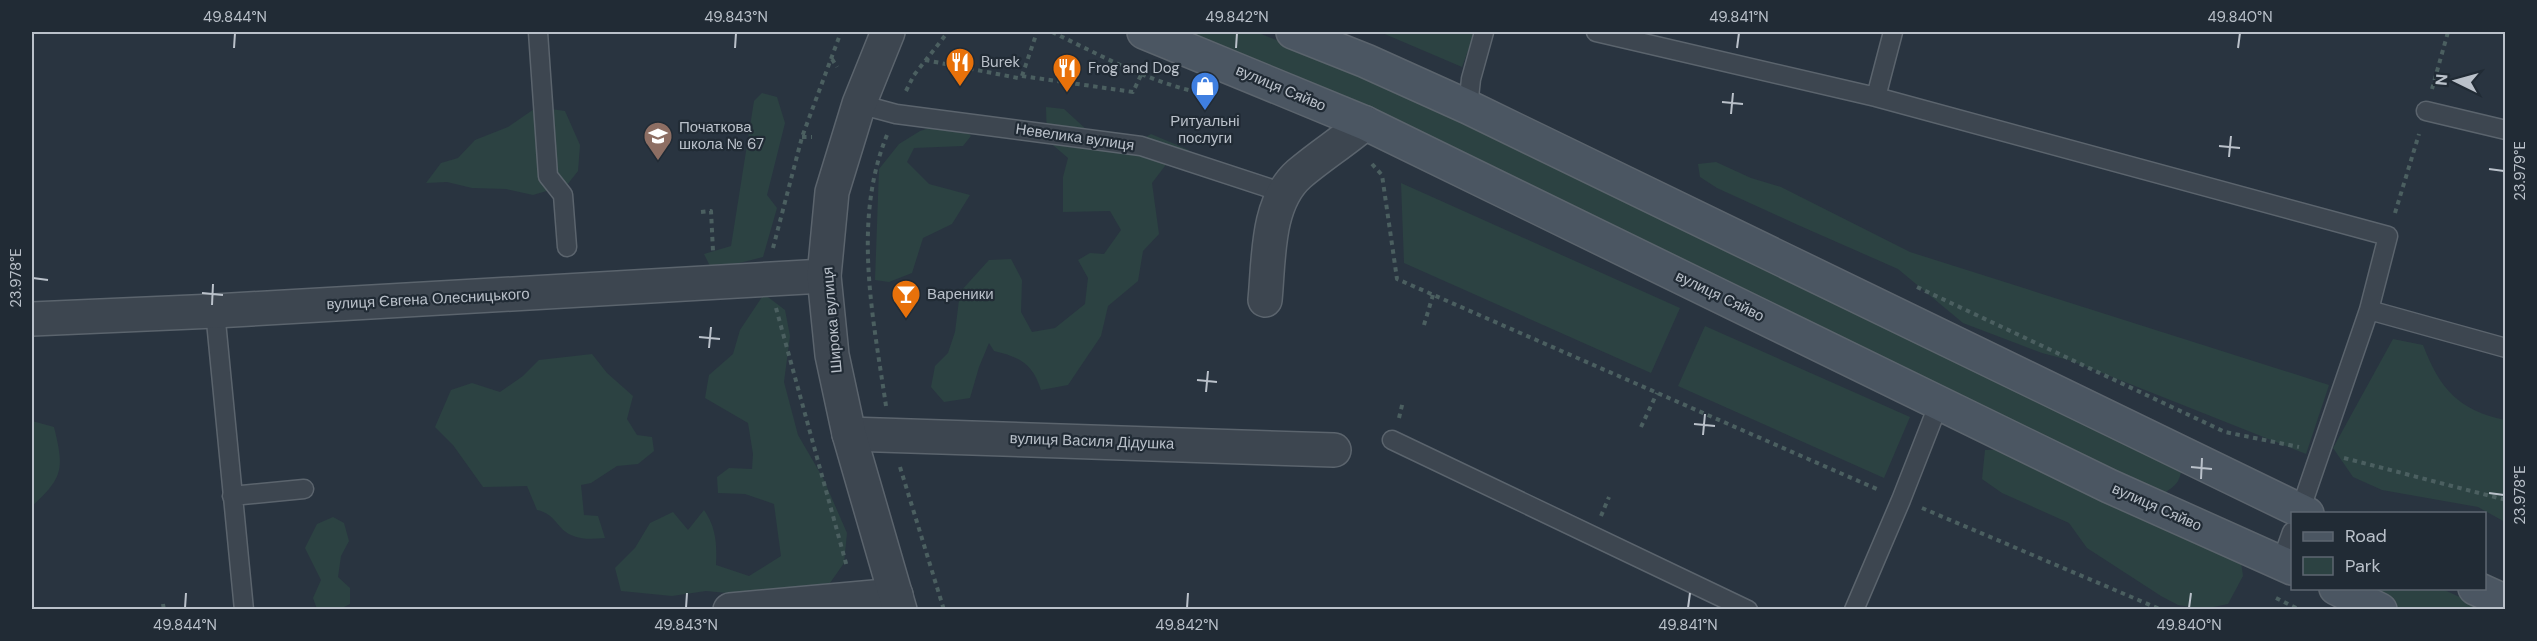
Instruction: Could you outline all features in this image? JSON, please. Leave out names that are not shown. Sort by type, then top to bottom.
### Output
[{"type":"main road","name":"вулиця Сяйво","points":[[1144,32],[1365,123],[2109,486],[2287,565]]},
{"type":"main road","points":[[1293,32],[1366,61],[1468,107],[2291,513]]},
{"type":"main road","points":[[2340,590],[2380,609]]},
{"type":"main road","points":[[2479,590],[2505,602]]},
{"type":"street","name":"Широка вулиця","points":[[888,32],[860,104],[832,192],[824,276],[832,356],[849,434],[898,602]]},
{"type":"street","points":[[1265,300],[1274,223],[1284,193],[1298,175],[1365,123]]},
{"type":"street","name":"вулиця Євгена Олесницького","points":[[32,319],[214,311],[824,276]]},
{"type":"street","name":"вулиця Василя Дідушка","points":[[849,434],[1334,450]]},
{"type":"street","points":[[730,609],[898,602]]},
{"type":"lane","points":[[538,32],[548,176],[563,195],[567,248]]},
{"type":"lane","points":[[1468,107],[1471,79],[1484,32]]},
{"type":"lane","points":[[1596,32],[1876,97],[2388,236],[2369,310],[2302,512]]},
{"type":"lane","points":[[1876,97],[1893,32]]},
{"type":"lane","name":"Невелика вулиця","points":[[860,104],[896,114],[1142,146],[1284,193]]},
{"type":"lane","points":[[2426,111],[2505,130]]},
{"type":"lane","points":[[2369,310],[2505,348]]},
{"type":"lane","points":[[214,311],[244,609]]},
{"type":"lane","points":[[1854,609],[1901,500],[1939,403]]},
{"type":"lane","points":[[1392,441],[1748,609]]},
{"type":"lane","points":[[232,496],[304,489]]},
{"type":"lane","points":[[2287,565],[2291,550]]},
{"type":"path","points":[[771,257],[802,137],[841,32]]},
{"type":"path","points":[[904,95],[914,75],[948,32]]},
{"type":"path","points":[[1022,76],[1037,32]]},
{"type":"path","points":[[831,58],[837,67]]},
{"type":"path","points":[[926,60],[1018,78],[1022,76],[1133,92],[1141,75]]},
{"type":"path","points":[[887,416],[868,279],[869,213],[880,150],[891,125]]},
{"type":"path","points":[[802,137],[812,137]]},
{"type":"path","points":[[1367,158],[1382,175],[1397,279],[1901,500],[2162,609]]},
{"type":"path","points":[[701,212],[711,211],[713,254]]},
{"type":"path","points":[[1906,282],[2225,432],[2321,452],[2505,500]]},
{"type":"path","points":[[1424,325],[1433,295]]},
{"type":"path","points":[[775,305],[848,571]]},
{"type":"path","points":[[1641,427],[1657,393]]},
{"type":"path","points":[[900,466],[944,609]]},
{"type":"path","points":[[2268,595],[2300,609]]},
{"type":"green space","points":[[1185,32],[1256,32],[1357,72],[2173,460],[2181,471],[2179,480],[2163,495]]},
{"type":"green space","points":[[1380,32],[1475,32],[1462,67]]},
{"type":"green space","points":[[762,93],[777,97],[785,123],[767,195],[777,208],[763,257],[712,270],[704,254],[731,246],[754,101]]},
{"type":"green space","points":[[537,107],[565,111],[580,145],[578,171],[567,185],[533,195],[506,189],[472,188],[447,182],[426,183],[441,163],[458,158],[475,140],[508,127]]},
{"type":"green space","points":[[1046,107],[1064,109],[1087,130],[1128,147],[1151,134],[1189,150],[1168,162],[1152,183],[1159,234],[1143,251],[1138,281],[1108,306],[1101,336],[1068,385],[1041,390],[1034,374],[1024,363],[994,351],[989,343],[970,398],[944,402],[931,387],[935,366],[948,353],[955,332],[960,292],[989,260],[1011,259],[1022,280],[1021,312],[1032,332],[1055,328],[1085,304],[1088,278],[1078,260],[1090,253],[1104,254],[1121,230],[1110,211],[1063,212],[1063,177],[1068,158],[1047,140]]},
{"type":"green space","points":[[955,120],[971,136],[963,146],[914,148],[907,162],[929,184],[970,195],[952,224],[923,238],[912,273],[889,282],[875,280],[879,169],[899,144],[920,131]]},
{"type":"green space","points":[[1716,162],[1751,178],[1781,187],[1910,252],[2329,385],[2306,454],[2072,361],[2042,353],[1963,323],[1898,269],[1717,188],[1700,177],[1698,164]]},
{"type":"green space","points":[[1401,183],[1680,308],[1651,373],[1404,263]]},
{"type":"green space","points":[[764,294],[785,310],[790,336],[784,382],[798,435],[823,478],[847,533],[844,563],[830,583],[768,597],[706,591],[672,596],[621,591],[615,568],[635,548],[650,523],[673,512],[688,530],[704,510],[715,536],[716,565],[749,576],[781,556],[774,504],[745,494],[718,493],[717,477],[729,468],[752,469],[753,454],[748,423],[705,398],[709,375],[733,354],[740,330]]},
{"type":"green space","points":[[1705,326],[1910,417],[1884,478],[1678,386]]},
{"type":"green space","points":[[2393,339],[2423,345],[2436,374],[2453,395],[2475,410],[2505,420],[2505,522],[2478,507],[2382,490],[2353,477],[2333,448]]},
{"type":"green space","points":[[592,354],[607,373],[633,396],[627,419],[637,435],[652,437],[654,451],[638,464],[617,466],[591,483],[581,485],[584,515],[598,516],[605,538],[592,539],[571,535],[548,515],[537,510],[527,486],[483,487],[453,445],[435,427],[451,390],[472,383],[500,392],[523,376],[539,360]]},
{"type":"green space","points":[[32,421],[54,427],[60,462],[56,479],[32,506]]},
{"type":"green space","points":[[2009,449],[2240,555],[2243,576],[2228,604],[2204,609],[2178,605],[2087,548],[2069,523],[2002,493],[1982,479],[1985,450]]},
{"type":"green space","points":[[333,517],[344,523],[349,541],[341,556],[338,577],[350,588],[350,604],[340,609],[317,609],[313,598],[321,580],[305,548],[317,524]]},
{"type":"green space","points":[[2361,590],[2444,590],[2486,609],[2403,609]]},
{"type":"place","name":"Burek","points":[[960,88]]},
{"type":"place","name":"Frog and Dog","points":[[1067,94]]},
{"type":"place","name":"Ритуальні послуги","points":[[1205,112]]},
{"type":"place","name":"Початкова школа № 67","points":[[658,162]]},
{"type":"place","name":"Вареники","points":[[906,320]]}]
